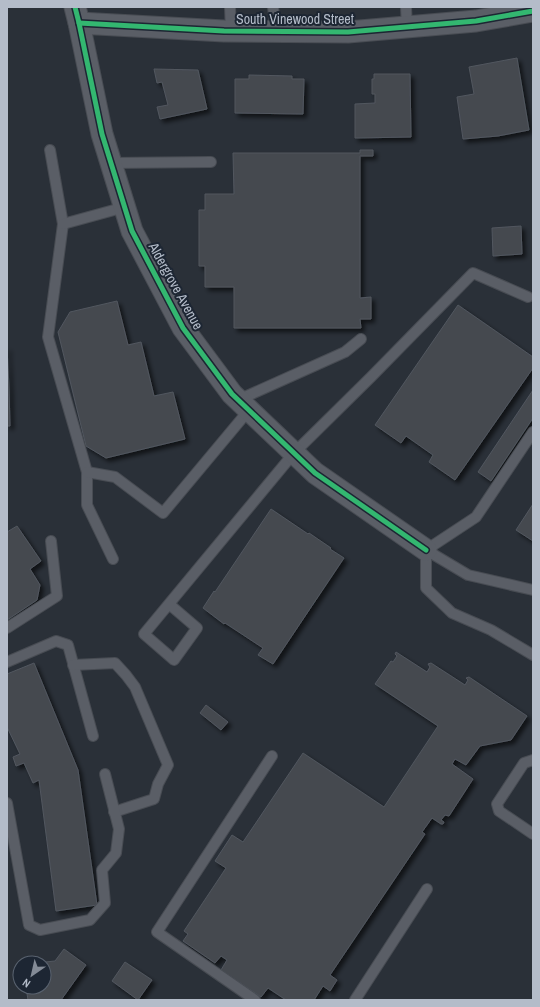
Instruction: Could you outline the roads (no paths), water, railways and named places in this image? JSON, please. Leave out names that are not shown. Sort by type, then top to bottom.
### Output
[{"type":"street","name":"South Vinewood Street","points":[[77,15],[231,31],[348,32],[476,21],[530,10]]},
{"type":"street","name":"Aldergrove Avenue","points":[[77,15],[102,134],[132,231],[183,328],[232,394],[315,473],[426,550]]},
{"type":"lane","points":[[230,7],[231,31]]},
{"type":"lane","points":[[273,7],[276,32]]},
{"type":"lane","points":[[406,7],[407,27]]},
{"type":"lane","points":[[50,150],[63,224],[48,337],[87,472],[87,505],[113,558]]},
{"type":"lane","points":[[111,163],[211,162]]},
{"type":"lane","points":[[63,224],[125,207]]},
{"type":"lane","points":[[169,604],[197,628],[174,660],[144,634],[294,453],[473,273],[528,297]]},
{"type":"lane","points":[[87,472],[115,477],[163,513],[244,405],[345,352],[361,339]]},
{"type":"lane","points":[[426,550],[476,517],[533,432]]},
{"type":"lane","points":[[7,628],[57,596],[50,541]]},
{"type":"lane","points":[[426,550],[468,575],[533,590]]},
{"type":"lane","points":[[426,550],[426,588],[452,613],[491,630],[533,655]]},
{"type":"lane","points":[[7,662],[56,641],[68,645],[93,736]]},
{"type":"lane","points":[[74,665],[115,663],[135,688],[168,765],[158,784],[154,799],[114,812]]},
{"type":"lane","points":[[255,1000],[157,932],[272,756]]},
{"type":"lane","points":[[533,760],[524,763],[497,804],[499,811],[533,834]]},
{"type":"lane","points":[[7,803],[29,925],[40,930],[90,920],[105,903],[102,870],[116,853],[118,829],[105,774]]},
{"type":"lane","points":[[355,1000],[427,890]]}]
